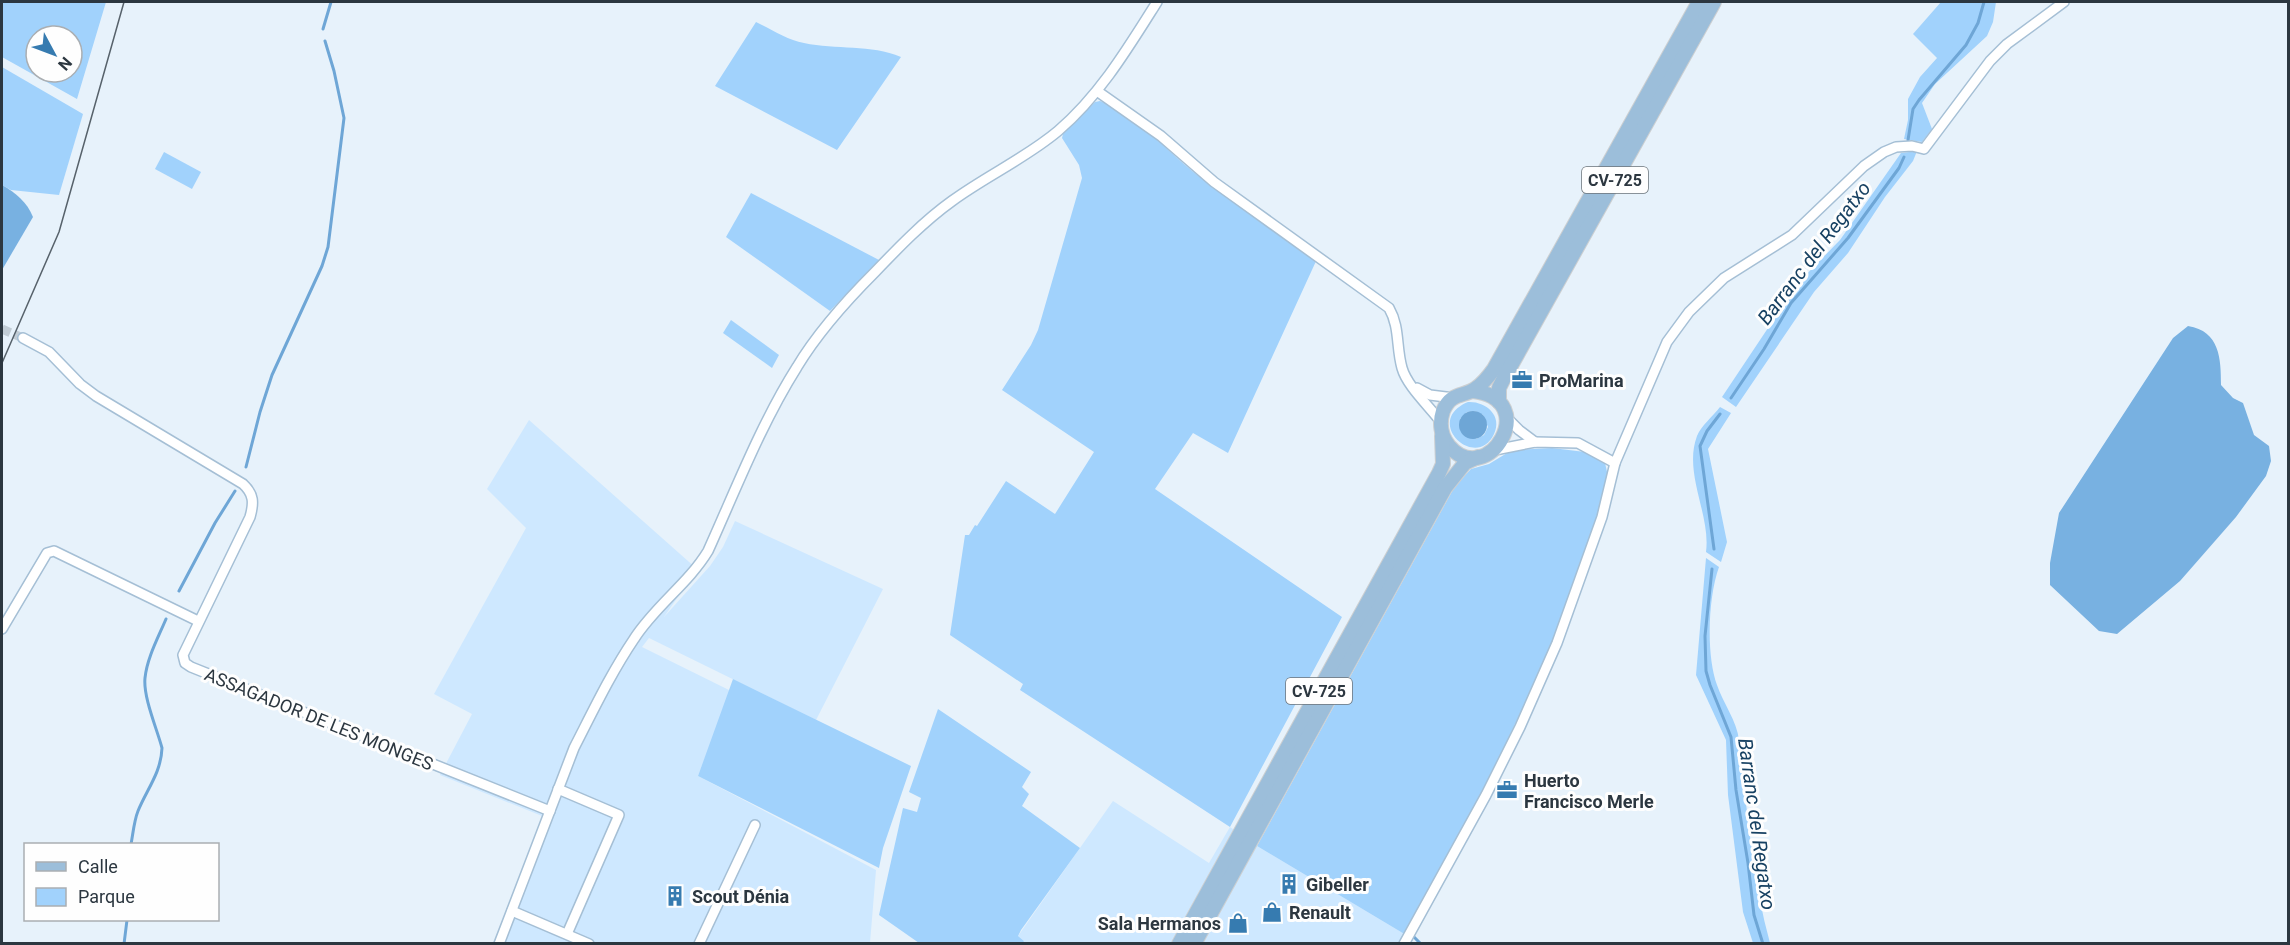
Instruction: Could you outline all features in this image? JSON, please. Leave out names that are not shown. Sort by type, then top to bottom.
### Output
[{"type":"main road","name":"CV-725","points":[[1454,398],[1463,392],[1473,391],[1494,369],[1700,2]]},
{"type":"main road","name":"CV-725","points":[[1499,402],[1499,388],[1504,378],[1714,2]]},
{"type":"main road","points":[[1473,391],[1492,396],[1499,402],[1506,417],[1505,435],[1495,450]]},
{"type":"main road","points":[[1454,398],[1447,404],[1442,428],[1452,449],[1460,454],[1478,457]]},
{"type":"main road","name":"CV-725","points":[[1179,944],[1439,473],[1443,464],[1442,428]]},
{"type":"main road","name":"CV-725","points":[[1194,944],[1445,488],[1465,463],[1495,450]]},
{"type":"street","points":[[499,944],[574,748],[634,638],[699,566],[708,551],[749,460],[797,366],[832,317],[874,272],[951,202],[1056,132],[1097,91],[1122,57],[1156,2]]},
{"type":"street","points":[[1404,944],[1486,795],[1520,727],[1557,643],[1602,517],[1616,463],[1667,342],[1689,312],[1724,278],[1792,235],[1853,176],[1877,157],[1901,145],[1924,149],[1994,56],[2064,2]]},
{"type":"street","points":[[1097,91],[1161,136],[1218,185],[1389,308],[1396,325],[1402,368],[1410,384],[1442,428]]},
{"type":"street","name":"ASSAGADOR DE LES MONGES","points":[[23,338],[49,352],[90,391],[243,484],[254,500],[250,517],[183,655],[185,663],[191,668],[550,811]]},
{"type":"street","points":[[1410,384],[1430,395],[1454,398]]},
{"type":"street","points":[[1506,417],[1535,442]]},
{"type":"street","points":[[1495,450],[1535,442],[1578,443],[1616,463]]},
{"type":"street","points":[[2,629],[47,553],[54,551],[198,621]]},
{"type":"street","points":[[558,789],[619,815],[567,934]]},
{"type":"street","points":[[699,944],[755,825]]},
{"type":"street","points":[[512,911],[589,944]]},
{"type":"shaded area","points":[[2,185],[20,198],[33,217],[2,270]]},
{"type":"shaded area","points":[[2188,326],[2199,329],[2213,340],[2219,356],[2221,385],[2233,398],[2243,403],[2254,435],[2269,446],[2271,461],[2266,476],[2236,517],[2180,581],[2117,634],[2099,631],[2050,585],[2050,563],[2059,513],[2173,338]]},
{"type":"shaded area","points":[[1473,411],[1483,415],[1487,425],[1483,435],[1473,439],[1463,435],[1459,425],[1463,415]]},
{"type":"shaded area","points":[[529,420],[697,569],[664,617],[710,566],[723,547],[735,521],[883,589],[816,720],[649,638],[642,647],[731,691],[698,776],[876,870],[870,943],[505,943],[552,820],[440,775],[472,714],[434,694],[526,528],[487,489]]},
{"type":"shaded area","points":[[1113,801],[1209,863],[1230,827],[1257,846],[1406,935],[1399,944],[1023,944],[1024,941],[1018,936]]},
{"type":"green space","points":[[2,2],[106,2],[84,76],[84,24],[24,24],[24,69],[2,57]]},
{"type":"green space","points":[[1941,2],[1996,2],[1993,22],[1987,36],[1935,84],[1922,103],[1932,129],[1922,142],[1904,139],[1908,120],[1908,99],[1920,77],[1937,58],[1913,34]]},
{"type":"green space","points":[[756,22],[798,42],[878,50],[901,57],[837,150],[715,86]]},
{"type":"green space","points":[[2,67],[24,80],[24,84],[31,84],[83,114],[59,195],[11,190],[2,185]]},
{"type":"green space","points":[[50,84],[81,84],[77,99]]},
{"type":"green space","points":[[1100,101],[1143,127],[1194,172],[1317,259],[1228,453],[1193,433],[1155,489],[1342,617],[1230,827],[1020,690],[1023,684],[950,635],[965,535],[969,535],[975,525],[977,526],[1006,481],[1055,514],[1094,452],[1002,390],[1038,330],[1082,178],[1079,165],[1062,138],[1063,134],[1095,102]]},
{"type":"green space","points":[[1917,151],[1913,161],[1885,197],[1848,253],[1814,292],[1736,407],[1722,397],[1798,283],[1840,240],[1901,153]]},
{"type":"green space","points":[[164,152],[201,172],[192,189],[155,169]]},
{"type":"green space","points":[[751,193],[879,260],[830,311],[726,237]]},
{"type":"green space","points":[[731,320],[779,355],[772,368],[723,333]]},
{"type":"green space","points":[[1468,402],[1474,402],[1491,410],[1496,427],[1494,434],[1486,444],[1476,448],[1466,446],[1457,439],[1451,430],[1450,420],[1455,410]],"holes":[[[1475,411],[1483,415],[1488,427],[1484,435],[1476,439],[1460,419],[1467,412]]]},
{"type":"green space","points":[[1720,407],[1731,413],[1708,449],[1727,542],[1721,562],[1706,552],[1705,523],[1693,465],[1697,436]]},
{"type":"green space","points":[[1552,448],[1585,452],[1605,463],[1608,476],[1600,511],[1555,641],[1480,797],[1406,935],[1257,846],[1455,486],[1471,469],[1489,464],[1512,450]]},
{"type":"green space","points":[[1706,558],[1719,567],[1712,594],[1710,626],[1713,673],[1738,733],[1754,868],[1770,943],[1753,943],[1743,912],[1728,795],[1726,740],[1696,675]]},
{"type":"green space","points":[[733,679],[911,766],[883,848],[879,868],[698,776]]},
{"type":"green space","points":[[938,709],[1031,772],[1022,787],[1029,794],[1022,806],[1080,848],[1021,930],[1018,936],[1024,941],[1023,943],[919,943],[879,915],[903,808],[917,812],[921,798],[909,792]]},
{"type":"waterway","points":[[323,29],[331,2]]},
{"type":"waterway","name":"Barranc del Regatxo","points":[[1908,140],[1913,109],[1966,45],[1978,23],[1984,2]]},
{"type":"waterway","points":[[246,467],[272,375],[322,266],[328,247],[344,118],[325,41]]},
{"type":"waterway","name":"Barranc del Regatxo","points":[[1731,398],[1791,303],[1848,238],[1899,168],[1904,157]]},
{"type":"waterway","name":"Barranc del Regatxo","points":[[1714,549],[1700,446],[1707,431],[1720,414]]},
{"type":"waterway","points":[[179,591],[215,523],[235,491]]},
{"type":"waterway","name":"Barranc del Regatxo","points":[[1712,569],[1705,636],[1706,671],[1731,737],[1736,790],[1754,915],[1763,944]]},
{"type":"waterway","points":[[131,843],[137,815],[161,757],[162,748],[148,703],[145,678],[150,656],[166,619]]},
{"type":"waterway","points":[[124,944],[127,921]]},
{"type":"waterway","points":[[1412,935],[1421,944]]},
{"type":"tunnel","points":[[2,329],[23,338]]},
{"type":"tram line","points":[[2,363],[59,232],[124,2]]},
{"type":"place","name":"ProMarina","points":[[1522,380]]},
{"type":"place","name":"Huerto Francisco Merle","points":[[1507,790]]},
{"type":"place","name":"Gibeller","points":[[1289,884]]},
{"type":"place","name":"Scout Dénia","points":[[675,896]]},
{"type":"place","name":"Renault","points":[[1272,912]]},
{"type":"place","name":"Sala Hermanos","points":[[1238,923]]}]
